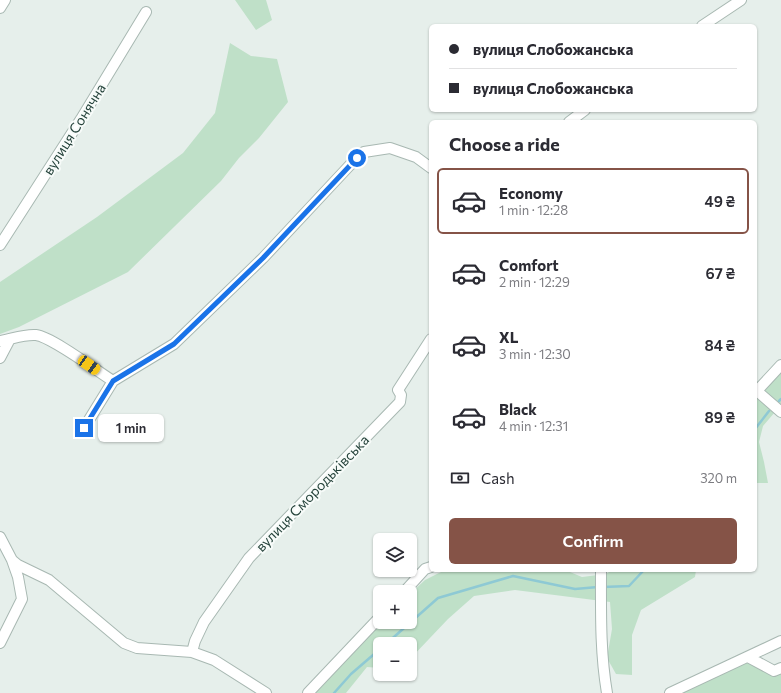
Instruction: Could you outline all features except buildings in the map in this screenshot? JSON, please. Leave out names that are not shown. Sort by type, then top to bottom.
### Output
[{"type":"street","points":[[0,8],[5,0]]},
{"type":"street","points":[[705,24],[741,0]]},
{"type":"street","name":"вулиця Сонячна","points":[[0,245],[81,119],[146,12]]},
{"type":"street","points":[[572,120],[582,112]]},
{"type":"street","points":[[84,428],[113,381],[174,344],[263,258],[364,152],[390,148],[416,158],[429,167]]},
{"type":"street","points":[[0,358],[5,340],[37,335],[53,341],[113,381]]},
{"type":"street","name":"вулиця Смородьківська","points":[[192,652],[195,641],[204,622],[249,558],[400,402],[401,395],[398,390],[429,342]]},
{"type":"street","points":[[757,391],[781,365]]},
{"type":"street","points":[[757,393],[781,412]]},
{"type":"street","points":[[0,537],[12,560],[18,577],[22,599],[0,642]]},
{"type":"street","points":[[12,560],[23,568],[49,580],[124,643],[137,648],[192,652],[214,660],[266,693]]},
{"type":"street","points":[[411,585],[429,568]]},
{"type":"street","points":[[601,572],[601,623],[604,671],[608,693]]},
{"type":"street","points":[[308,693],[373,624]]},
{"type":"street","points":[[670,693],[781,641]]},
{"type":"street","points":[[748,657],[774,671],[781,668]]},
{"type":"green space","points":[[235,0],[266,0],[272,20],[256,30]]},
{"type":"green space","points":[[230,43],[251,56],[277,59],[288,102],[221,181],[128,272],[19,327],[0,334],[0,282],[97,217],[183,153],[215,113]]},
{"type":"green space","points":[[781,365],[781,405],[763,426],[759,442],[768,483],[757,483],[757,381],[764,383]]},
{"type":"green space","points":[[441,572],[570,572],[582,577],[606,574],[609,572],[696,572],[695,577],[641,610],[632,635],[632,675],[616,674],[607,658],[612,629],[610,602],[515,590],[474,596],[448,619],[417,652],[417,637],[373,637],[373,667],[367,667],[346,693],[308,693],[373,629],[417,629],[417,587],[425,580]]},
{"type":"green space","points":[[746,660],[762,670],[781,662],[781,693],[675,693]]},
{"type":"waterway","points":[[757,426],[769,411]]},
{"type":"waterway","points":[[603,587],[629,586],[642,572]]},
{"type":"waterway","points":[[394,637],[438,598],[513,576],[575,589],[598,587]]},
{"type":"waterway","points":[[334,693],[351,674],[373,655]]},
{"type":"route","points":[[84,428],[113,381],[174,344],[263,258],[357,158]]}]
